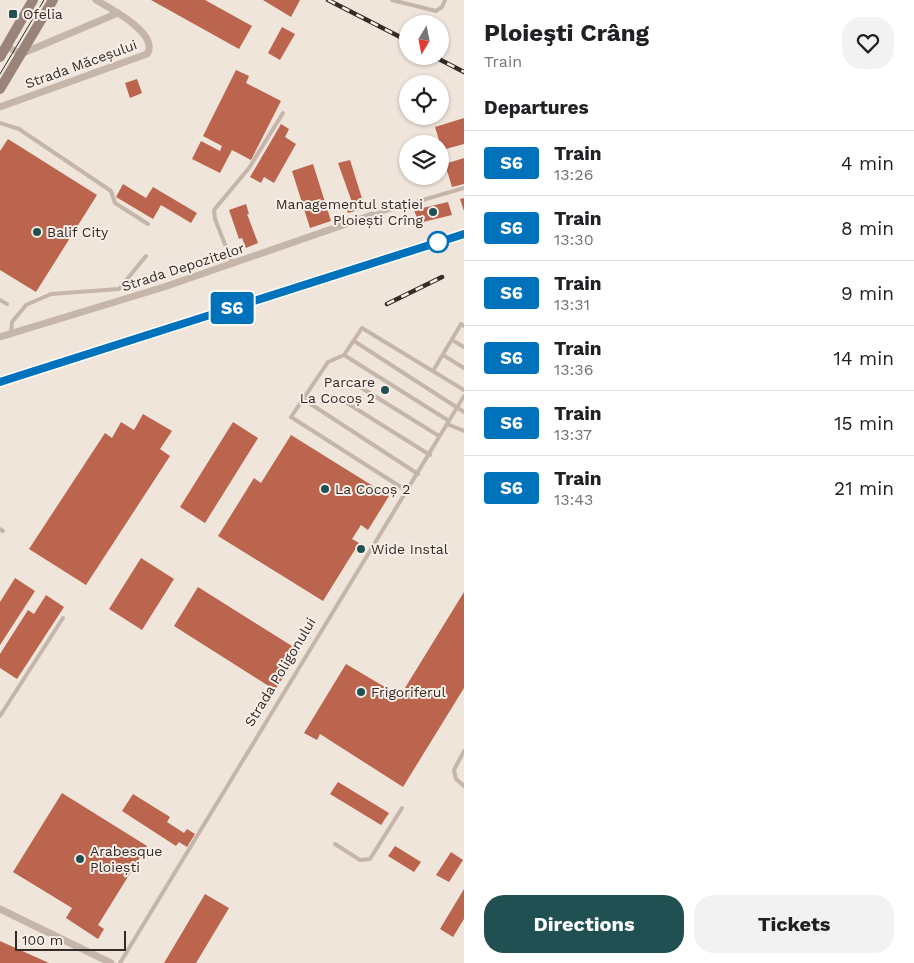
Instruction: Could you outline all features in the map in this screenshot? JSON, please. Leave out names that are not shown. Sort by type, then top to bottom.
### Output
[{"type":"main road","points":[[26,12],[28,0]]},
{"type":"main road","points":[[0,57],[3,44],[33,0]]},
{"type":"main road","points":[[0,89],[53,0]]},
{"type":"street","points":[[96,0],[118,13]]},
{"type":"street","points":[[3,44],[21,54],[118,13]]},
{"type":"street","name":"Strada Măceșului","points":[[0,108],[147,54],[150,44],[146,35],[118,13]]},
{"type":"street","name":"Strada Depozitelor","points":[[0,337],[233,264],[372,215]]},
{"type":"street","points":[[0,909],[111,963]]},
{"type":"lane","points":[[392,0],[436,11],[442,8],[445,0]]},
{"type":"lane","points":[[233,264],[215,219],[214,210],[249,168],[282,113]]},
{"type":"lane","points":[[0,124],[18,129],[111,191],[115,204],[148,224]]},
{"type":"lane","points":[[372,215],[464,188]]},
{"type":"lane","points":[[11,333],[12,322],[26,304],[51,294],[118,289],[146,256]]},
{"type":"lane","points":[[0,300],[7,304]]},
{"type":"lane","points":[[433,371],[461,324],[464,326]]},
{"type":"lane","points":[[407,491],[291,417],[328,362],[344,355],[362,328],[464,390]]},
{"type":"lane","points":[[452,340],[464,347]]},
{"type":"lane","points":[[354,341],[464,412]]},
{"type":"lane","points":[[344,355],[464,431]]},
{"type":"lane","points":[[443,355],[464,368]]},
{"type":"lane","points":[[352,382],[439,436]]},
{"type":"lane","name":"Strada Poligonului","points":[[120,963],[430,455],[439,436],[464,396]]},
{"type":"lane","points":[[339,398],[430,455]]},
{"type":"lane","points":[[303,399],[418,474]]},
{"type":"lane","points":[[0,716],[63,618]]},
{"type":"lane","points":[[464,751],[454,770],[456,780],[464,786]]},
{"type":"lane","points":[[335,844],[360,860],[370,859],[402,808]]},
{"type":"building","points":[[151,0],[205,0],[252,26],[239,49]]},
{"type":"building","points":[[263,0],[300,0],[291,17]]},
{"type":"building","points":[[282,27],[295,34],[280,60],[268,53]]},
{"type":"building","points":[[236,70],[249,76],[246,83],[281,101],[251,160],[232,150],[220,173],[192,159],[201,141],[220,151],[222,146],[203,136]]},
{"type":"building","points":[[137,79],[142,93],[130,98],[125,83]]},
{"type":"building","points":[[464,118],[464,144],[449,148],[449,135],[437,135],[435,127],[449,125],[449,123]]},
{"type":"building","points":[[281,124],[289,129],[285,137],[296,144],[274,183],[264,177],[261,183],[250,177]]},
{"type":"building","name":"Balif City","points":[[8,139],[97,195],[36,292],[0,270],[0,151]]},
{"type":"building","points":[[464,158],[464,184],[452,187],[449,177],[449,163]]},
{"type":"building","points":[[350,160],[365,208],[348,213],[346,208],[353,205],[338,163]]},
{"type":"building","points":[[313,164],[331,221],[310,228],[292,171]]},
{"type":"building","points":[[123,184],[146,198],[153,187],[197,213],[191,223],[161,205],[153,219],[116,197]]},
{"type":"building","points":[[464,198],[464,211],[460,199]]},
{"type":"building","name":"Managementul stației Ploiești Crîng","points":[[448,202],[452,215],[419,223],[414,210]]},
{"type":"building","points":[[246,204],[249,214],[247,214],[258,243],[246,248],[242,238],[239,239],[229,210]]},
{"type":"building","points":[[143,414],[172,431],[160,449],[170,456],[86,585],[29,549],[105,433],[112,438],[121,422],[134,430]]},
{"type":"building","points":[[233,422],[258,438],[205,523],[180,507]]},
{"type":"building","points":[[291,435],[389,496],[368,530],[361,525],[352,539],[359,543],[323,601],[218,536],[254,478],[261,483]]},
{"type":"building","points":[[141,558],[174,579],[142,630],[109,609]]},
{"type":"building","points":[[15,578],[35,591],[0,645],[0,602]]},
{"type":"building","points":[[198,587],[300,651],[275,690],[174,626]]},
{"type":"building","name":"Frigoriferul","points":[[464,592],[464,688],[403,787],[320,734],[317,740],[304,733],[346,664],[400,696]]},
{"type":"building","points":[[46,595],[64,607],[17,679],[0,668],[0,654],[28,610],[34,614]]},
{"type":"building","points":[[338,782],[389,813],[381,825],[330,794]]},
{"type":"building","name":"Arabesque Ploiești","points":[[62,793],[147,846],[98,925],[104,929],[98,939],[66,918],[72,908],[13,872]]},
{"type":"building","points":[[133,794],[170,817],[167,822],[184,833],[187,829],[195,834],[187,847],[179,842],[176,846],[122,811]]},
{"type":"building","points":[[395,846],[421,862],[414,872],[388,856]]},
{"type":"building","points":[[451,852],[463,860],[449,882],[436,875]]},
{"type":"building","points":[[464,889],[464,919],[453,937],[440,929]]},
{"type":"building","points":[[205,894],[229,908],[196,963],[164,963]]},
{"type":"building","points":[[0,941],[49,963],[0,963]]},
{"type":"tram line","points":[[0,74],[44,0]]},
{"type":"railway","points":[[328,0],[399,36]]},
{"type":"railway","points":[[449,64],[464,72]]},
{"type":"railway","points":[[0,382],[464,234]]},
{"type":"railway","points":[[387,304],[442,277]]},
{"type":"train","name":"S6","points":[[0,382],[464,234]]},
{"type":"place","name":"Ofelia","points":[[13,14]]},
{"type":"place","name":"Managementul stației Ploiești Crîng","points":[[433,212]]},
{"type":"place","name":"Balif City","points":[[37,232]]},
{"type":"place","name":"Parcare La Cocoș 2","points":[[385,390]]},
{"type":"place","name":"La Cocoș 2","points":[[325,489]]},
{"type":"place","name":"Wide Instal","points":[[361,549]]},
{"type":"place","name":"Frigoriferul","points":[[361,692]]},
{"type":"place","name":"Arabesque Ploiești","points":[[80,859]]}]
